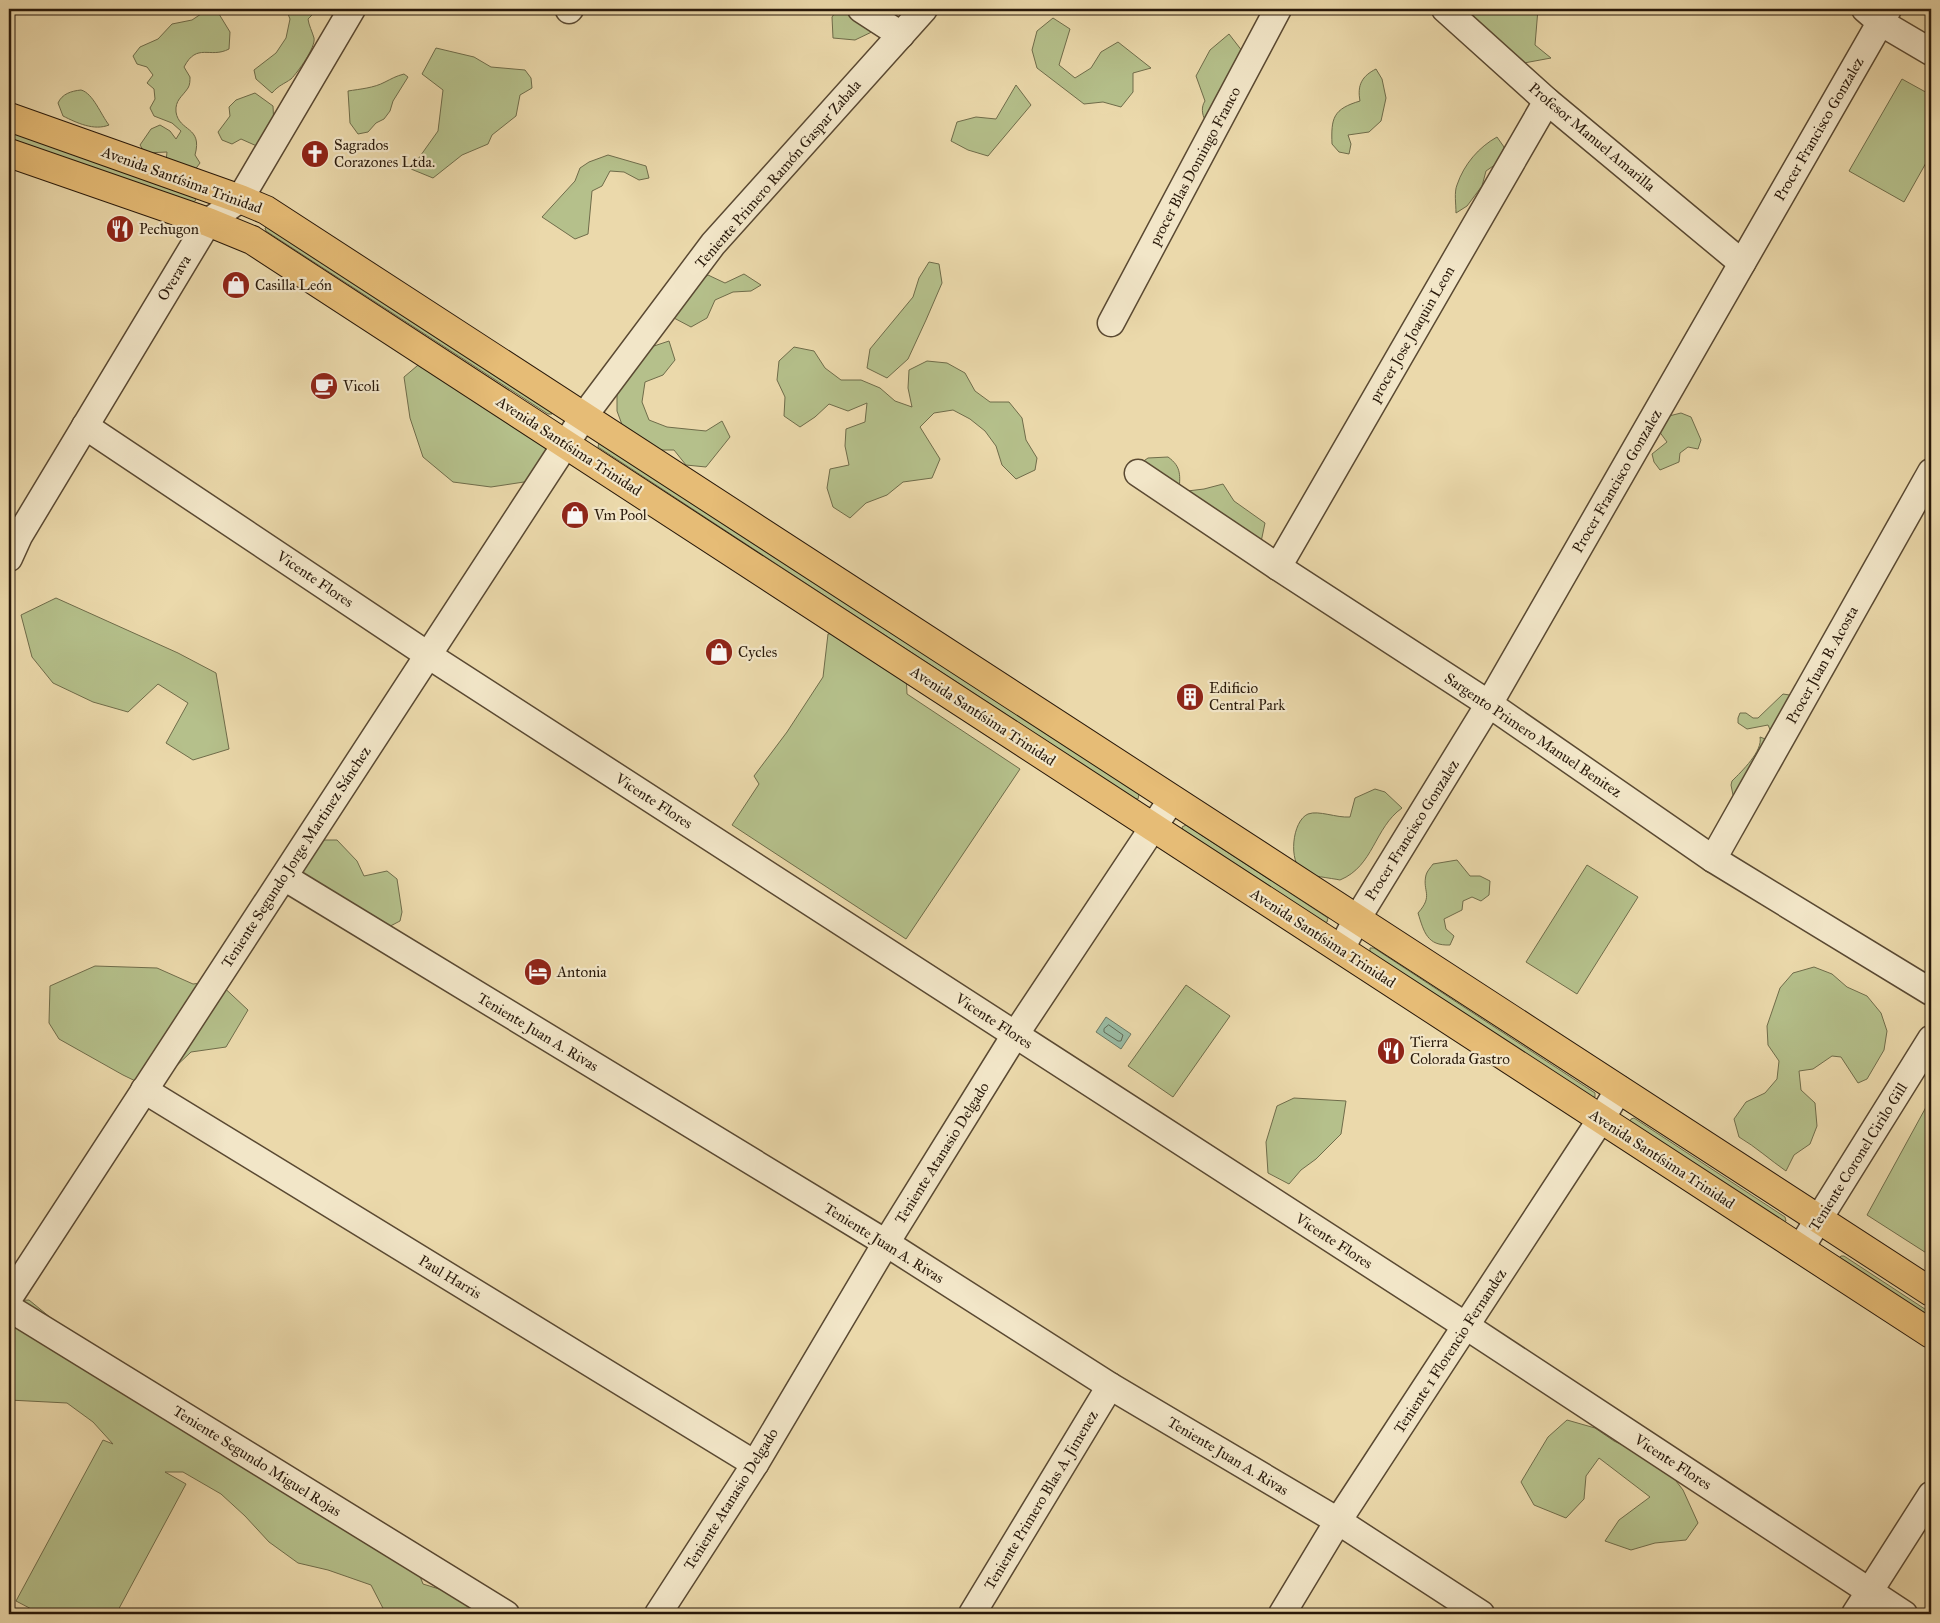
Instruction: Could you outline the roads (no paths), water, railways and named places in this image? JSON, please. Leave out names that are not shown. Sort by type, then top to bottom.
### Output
[{"type":"main road","name":"Avenida Santísima Trinidad","points":[[9,117],[266,210],[1931,1292]]},
{"type":"main road","name":"Avenida Santísima Trinidad","points":[[9,152],[208,222],[252,240],[1931,1334]]},
{"type":"street","name":"Overava","points":[[9,558],[19,536],[208,222],[240,199],[352,9]]},
{"type":"street","points":[[861,9],[901,35]]},
{"type":"street","name":"Teniente Primero Ramón Gaspar Zabala","points":[[584,416],[713,244],[924,9]]},
{"type":"street","name":"procer Blas Domingo Franco","points":[[1112,323],[1278,9]]},
{"type":"street","name":"Profesor Manuel Amarilla","points":[[1445,9],[1547,101],[1742,262]]},
{"type":"street","points":[[1878,13],[1931,52]]},
{"type":"street","name":"Procer Francisco Gonzalez","points":[[1340,949],[1489,704],[1742,262],[1878,13]]},
{"type":"street","name":"procer Jose Joaquin Leon","points":[[1278,566],[1547,101]]},
{"type":"street","name":"Teniente Segundo Jorge Martinez Sánchez","points":[[9,1298],[584,416]]},
{"type":"street","name":"Vicente Flores","points":[[85,426],[428,655],[1466,1326],[1904,1614]]},
{"type":"street","name":"Procer Juan B. Acosta","points":[[1713,859],[1931,472]]},
{"type":"street","name":"Sargento Primero Manuel Benitez","points":[[1138,473],[1489,704],[1713,859],[1931,992]]},
{"type":"street","name":"Teniente Atanasio Delgado","points":[[658,1614],[755,1464],[886,1243],[1015,1034],[1172,799]]},
{"type":"street","name":"Teniente Juan A. Rivas","points":[[284,877],[886,1243],[1110,1386],[1338,1521],[1481,1614]]},
{"type":"street","name":"Teniente Coronel Cirilo Gill","points":[[1800,1249],[1931,1039]]},
{"type":"street","name":"Teniente 1 Florencio Fernandez","points":[[1282,1614],[1338,1521],[1619,1089]]},
{"type":"street","name":"Paul Harris","points":[[144,1090],[755,1464]]},
{"type":"street","name":"Teniente Segundo Miguel Rojas","points":[[9,1308],[506,1614]]},
{"type":"street","name":"Teniente Primero Blas A. Jimenez","points":[[972,1614],[1110,1386]]},
{"type":"street","points":[[1855,1614],[1931,1495]]},
{"type":"water","points":[[1106,1017],[1131,1034],[1121,1049],[1096,1032]]},
{"type":"place","name":"Sagrados Corazones Ltda.","points":[[315,154]]},
{"type":"place","name":"Pechugon","points":[[120,229]]},
{"type":"place","name":"Casilla León","points":[[236,285]]},
{"type":"place","name":"Vicoli","points":[[324,386]]},
{"type":"place","name":"Vm Pool","points":[[575,515]]},
{"type":"place","name":"Cycles","points":[[719,652]]},
{"type":"place","name":"Edificio Central Park","points":[[1190,697]]},
{"type":"place","name":"Antonia","points":[[538,972]]},
{"type":"place","name":"Tierra Colorada Gastro","points":[[1391,1051]]}]
